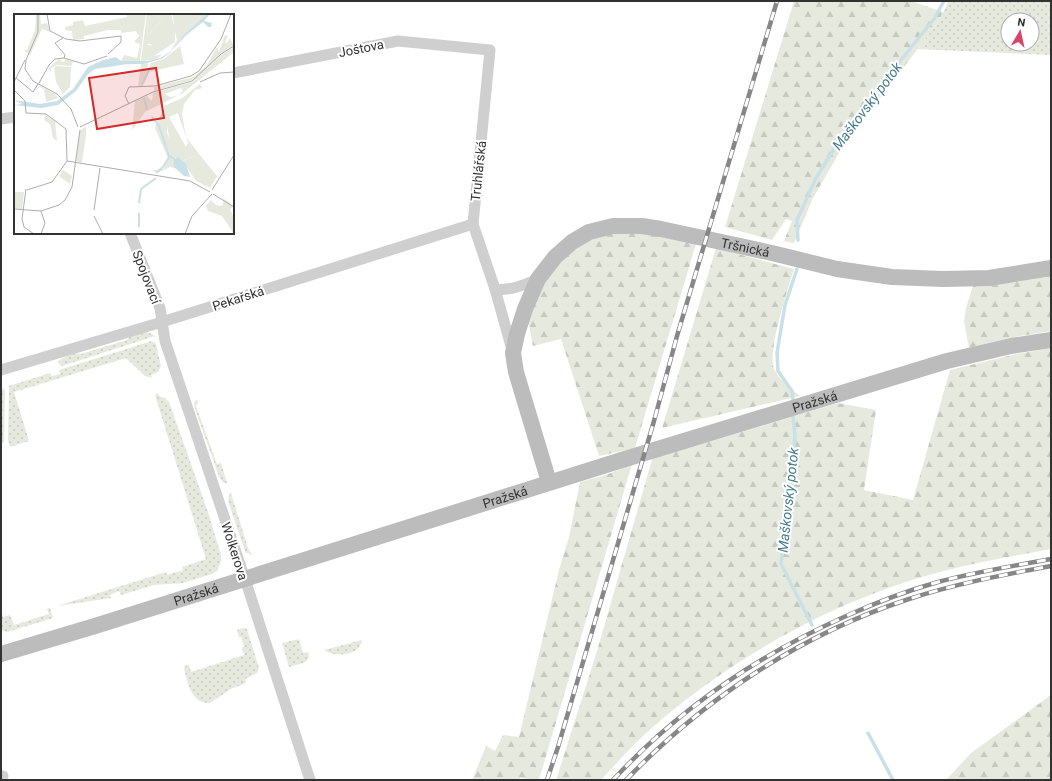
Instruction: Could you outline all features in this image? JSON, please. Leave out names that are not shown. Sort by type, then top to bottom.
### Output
[{"type":"main road","name":"Tršnická","points":[[513,354],[521,322],[538,279],[555,257],[572,242],[597,230],[623,225],[661,229],[837,269],[892,277],[943,279],[990,278],[1051,268]]},
{"type":"main road","name":"Pražská","points":[[1,654],[95,626],[550,482],[940,364],[1011,346],[1051,340]]},
{"type":"main road","name":"Truhlářská","points":[[513,354],[516,372],[550,482]]},
{"type":"street","name":"Joštova","points":[[234,73],[398,41],[490,50]]},
{"type":"street","name":"Truhlářská","points":[[490,50],[473,224],[495,289],[513,354]]},
{"type":"street","points":[[1,119],[14,117]]},
{"type":"street","name":"Pekařská","points":[[1,370],[162,322],[473,224]]},
{"type":"street","name":"Spojovací","points":[[130,234],[160,308],[162,322]]},
{"type":"street","points":[[495,289],[506,290],[538,279]]},
{"type":"street","name":"Wolkerova","points":[[162,322],[165,341],[245,578],[310,780]]},
{"type":"street","name":"Pražská","points":[[1011,346],[1051,348]]},
{"type":"green space","points":[[794,1],[911,1],[943,12],[937,24],[845,143],[813,198],[794,243],[784,241],[792,221],[786,219],[772,240],[725,227]]},
{"type":"green space","points":[[949,1],[1051,1],[1051,55],[917,49],[937,24]]},
{"type":"green space","points":[[650,232],[696,244],[635,448],[599,456],[561,339],[533,346],[527,314],[545,280],[582,242],[609,233]]},
{"type":"green space","points":[[716,248],[794,269],[779,320],[773,349],[773,361],[774,369],[779,377],[800,396],[662,428]]},
{"type":"green space","points":[[1051,272],[1051,331],[1009,338],[969,348],[964,322],[966,308],[973,286]]},
{"type":"green space","points":[[148,332],[155,336],[62,366],[59,364],[58,361],[73,353],[81,354],[127,340],[131,336]]},
{"type":"green space","points":[[152,341],[156,344],[161,366],[158,372],[151,375],[152,378],[145,376],[126,358],[14,392],[29,441],[10,447],[8,440],[9,386],[50,373],[52,376],[60,374],[59,370]]},
{"type":"green space","points":[[1051,348],[1051,549],[936,573],[896,585],[856,600],[780,638],[708,683],[674,709],[643,736],[601,780],[556,780],[597,651],[653,456],[712,441],[838,403],[876,410],[864,490],[913,500],[950,370],[1012,355]]},
{"type":"green space","points":[[1,388],[5,390],[4,442],[1,443]]},
{"type":"green space","points":[[158,393],[159,396],[165,398],[169,402],[208,512],[221,555],[221,562],[217,571],[183,583],[154,585],[121,595],[119,591],[110,595],[111,598],[57,606],[166,572],[167,575],[183,570],[182,567],[206,559],[155,395]]},
{"type":"green space","points":[[197,400],[198,402],[196,406],[217,464],[221,463],[227,483],[224,483],[220,479],[194,406],[195,401]]},
{"type":"green space","points":[[632,464],[539,780],[520,778],[519,780],[472,780],[486,746],[495,751],[503,735],[519,737],[559,570],[569,537],[580,482],[606,475]]},
{"type":"green space","points":[[231,493],[248,548],[252,555],[256,558],[245,551],[228,501]]},
{"type":"green space","points":[[50,608],[53,618],[7,632],[1,630],[1,611],[3,617],[10,615],[14,625],[49,614],[47,609]]},
{"type":"green space","points":[[243,628],[247,629],[259,668],[257,673],[245,679],[246,683],[231,689],[210,703],[198,700],[191,692],[184,669],[185,666],[189,665],[191,672],[244,655],[242,648],[244,646],[237,630]]},
{"type":"green space","points":[[299,639],[303,653],[308,652],[308,659],[303,663],[289,667],[282,643]]},
{"type":"green space","points":[[362,640],[357,649],[347,654],[341,655],[329,653],[324,650]]},
{"type":"green space","points":[[1051,695],[1051,780],[946,780],[971,753]]},
{"type":"waterway","name":"Maškovský potok","points":[[798,240],[797,220],[816,178],[848,126],[934,19],[944,1]]},
{"type":"waterway","name":"Maškovský potok","points":[[793,400],[792,391],[778,371],[777,353],[785,305],[797,269]]},
{"type":"waterway","name":"Maškovský potok","points":[[793,415],[795,437],[781,564],[812,625]]},
{"type":"waterway","name":"Maškovský potok","points":[[868,733],[893,780]]},
{"type":"railway","points":[[547,780],[558,747],[654,421],[677,336],[777,1]]},
{"type":"railway","points":[[613,780],[664,730],[720,687],[780,649],[812,632],[902,593],[952,578],[1051,559]]},
{"type":"railway","points":[[626,780],[656,750],[721,697],[791,651],[828,632],[867,614],[924,594],[978,580],[1051,566]]}]
